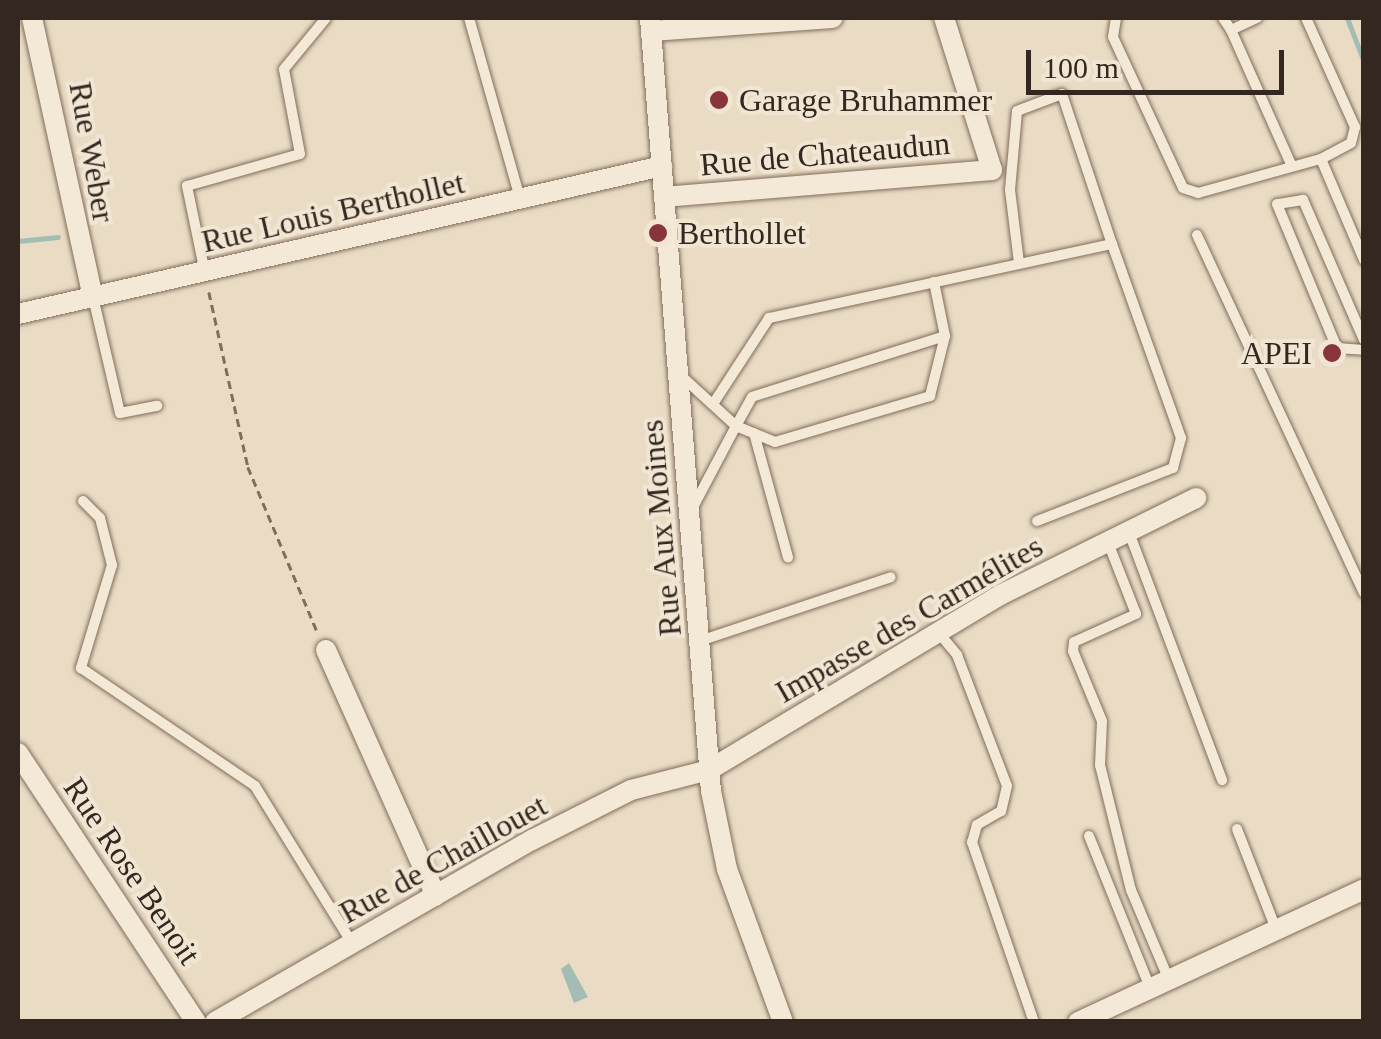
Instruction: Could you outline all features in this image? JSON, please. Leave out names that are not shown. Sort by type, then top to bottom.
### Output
[{"type":"street","name":"Rue Weber","points":[[32,18],[94,297]]},
{"type":"street","points":[[650,24],[833,18]]},
{"type":"street","name":"Rue de Chateaudun","points":[[664,197],[992,170],[944,18]]},
{"type":"street","name":"Rue Aux Moines","points":[[650,24],[709,770],[727,869],[783,1022]]},
{"type":"street","name":"Rue Louis Berthollet","points":[[18,314],[206,279],[662,166]]},
{"type":"street","name":"Impasse des Carmélites","points":[[709,770],[938,632],[1196,498]]},
{"type":"street","points":[[326,650],[436,896]]},
{"type":"street","name":"Rue Rose Benoit","points":[[18,753],[196,1022]]},
{"type":"street","name":"Rue de Chaillouet","points":[[215,1022],[632,790],[709,770]]},
{"type":"street","points":[[1078,1022],[1364,889]]},
{"type":"lane","points":[[206,279],[186,186],[300,154],[284,69],[326,18]]},
{"type":"lane","points":[[469,18],[520,199]]},
{"type":"lane","points":[[1116,18],[1112,37],[1183,188],[1198,194],[1291,164],[1320,159],[1350,143],[1355,127],[1306,18]]},
{"type":"lane","points":[[1223,18],[1291,164]]},
{"type":"lane","points":[[1231,30],[1258,18]]},
{"type":"lane","points":[[1019,263],[1010,190],[1017,110],[1062,94],[1181,438],[1173,468],[1037,521]]},
{"type":"lane","points":[[1320,159],[1364,260]]},
{"type":"lane","points":[[1364,340],[1302,200],[1277,204],[1338,348],[1364,350]]},
{"type":"lane","points":[[1198,235],[1364,592]]},
{"type":"lane","points":[[712,404],[768,318],[1112,244]]},
{"type":"lane","points":[[678,372],[736,426],[775,442],[930,396],[945,336],[934,282]]},
{"type":"lane","points":[[94,297],[120,413],[157,406]]},
{"type":"lane","points":[[689,513],[752,397],[945,336]]},
{"type":"lane","points":[[754,433],[788,557]]},
{"type":"lane","points":[[83,501],[100,518],[112,565],[82,668],[255,786],[352,944]]},
{"type":"lane","points":[[1130,535],[1222,780]]},
{"type":"lane","points":[[1108,544],[1136,614],[1074,642],[1072,652],[1102,721],[1100,765],[1159,984]]},
{"type":"lane","points":[[700,641],[891,577]]},
{"type":"lane","points":[[938,632],[957,656],[1007,786],[1001,811],[976,825],[972,842],[1034,1022]]},
{"type":"lane","points":[[1237,829],[1276,930]]},
{"type":"lane","points":[[1089,836],[1159,984]]},
{"type":"path","points":[[206,279],[248,467],[326,650]]},
{"type":"water","points":[[569,963],[588,997],[574,1003],[561,969]]},
{"type":"waterway","points":[[1347,18],[1364,62]]},
{"type":"waterway","points":[[18,241],[58,237]]},
{"type":"place","name":"Garage Bruhammer","points":[[719,100]]},
{"type":"place","name":"Berthollet","points":[[658,233]]},
{"type":"place","name":"APEI","points":[[1332,353]]}]
